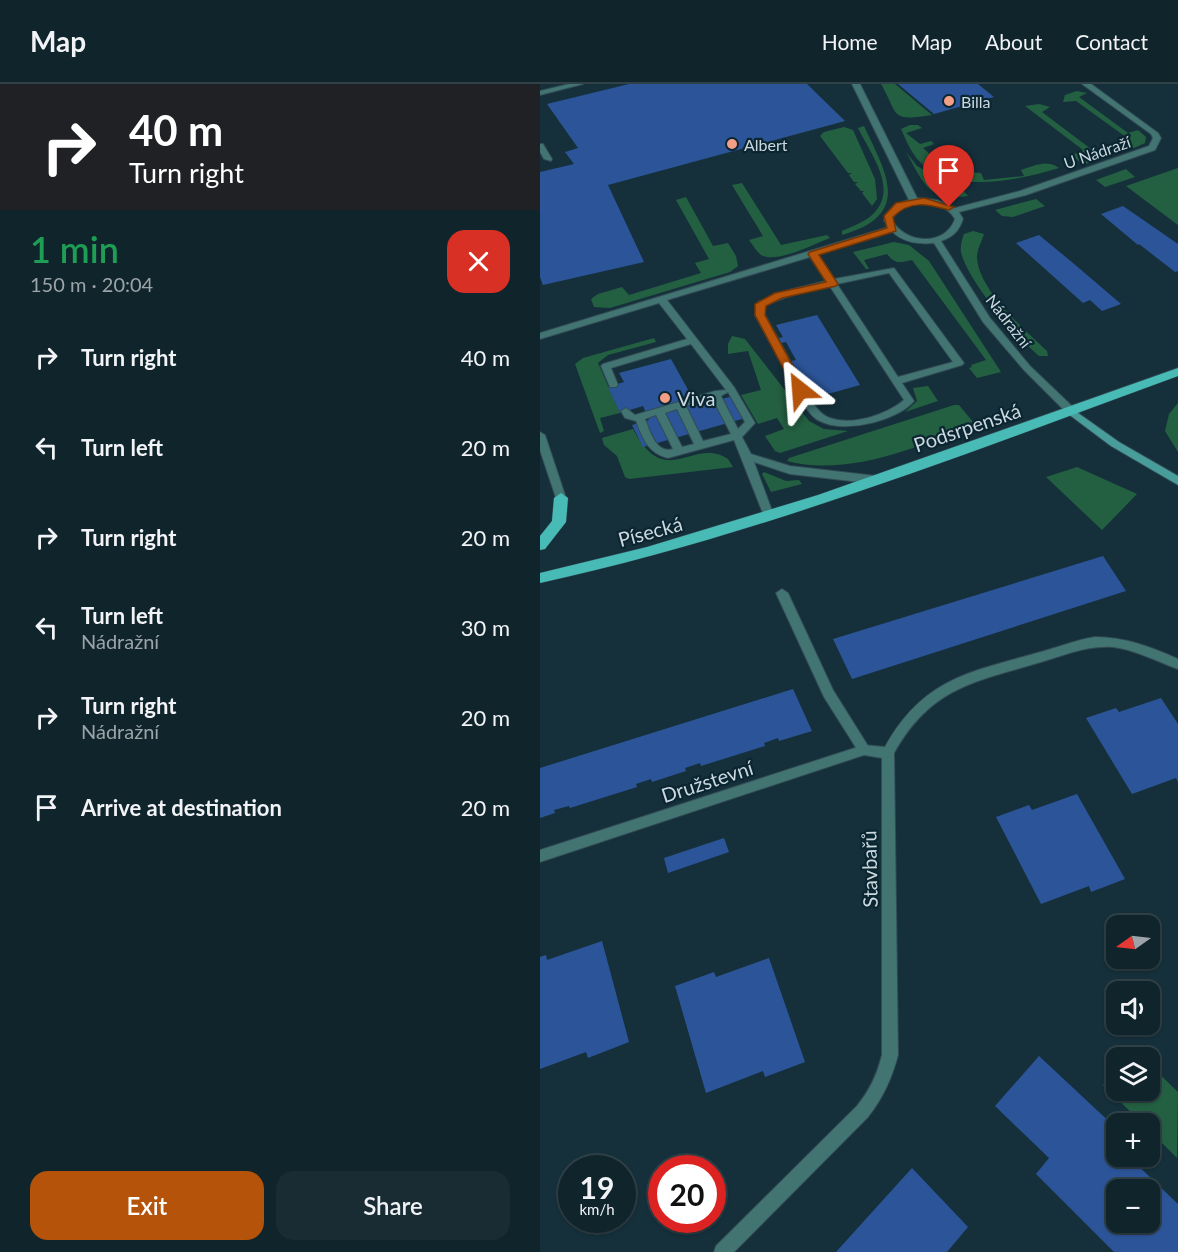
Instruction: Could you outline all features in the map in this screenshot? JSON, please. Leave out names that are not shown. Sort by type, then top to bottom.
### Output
[{"type":"main road","name":"Podsrpenská","points":[[769,516],[878,480],[1178,372]]},
{"type":"main road","points":[[1071,411],[1115,444],[1178,481]]},
{"type":"main road","points":[[540,545],[559,522],[561,498]]},
{"type":"main road","name":"Písecká","points":[[540,578],[643,553],[769,516]]},
{"type":"street","points":[[540,93],[579,84]]},
{"type":"street","points":[[856,84],[914,201]]},
{"type":"street","name":"U Nádraží","points":[[955,212],[1023,193],[1152,148],[1156,138],[1150,129],[1086,84]]},
{"type":"street","points":[[540,146],[548,159]]},
{"type":"street","points":[[914,201],[936,202],[955,212],[959,219],[956,229],[948,236],[936,240],[912,239],[892,229],[888,220],[890,213],[900,205],[914,201]]},
{"type":"street","points":[[540,336],[892,229]]},
{"type":"street","name":"Nádražní","points":[[936,240],[986,320],[1027,368],[1071,411]]},
{"type":"street","points":[[813,254],[833,284],[896,381],[909,400],[903,409],[864,421],[843,424],[824,420],[811,408],[760,315],[760,304],[779,296],[833,284],[891,270],[958,363],[896,381]]},
{"type":"street","points":[[639,417],[654,448],[668,454],[738,436],[750,423],[731,389],[662,300]]},
{"type":"street","points":[[613,385],[606,366],[693,340]]},
{"type":"street","points":[[626,411],[629,417],[639,417],[731,389]]},
{"type":"street","points":[[715,394],[748,457],[769,516]]},
{"type":"street","points":[[680,404],[700,446]]},
{"type":"street","points":[[659,411],[679,451]]},
{"type":"street","points":[[540,435],[561,498]]},
{"type":"street","points":[[748,457],[790,470],[878,480]]},
{"type":"street","points":[[782,593],[826,691],[843,723],[864,750]]},
{"type":"street","name":"Stavbařů","points":[[722,1252],[846,1126],[860,1115],[872,1101],[885,1076],[890,1055],[888,753],[896,735],[915,711],[946,687],[970,676],[1095,642],[1119,643],[1178,664]]},
{"type":"street","name":"Družstevní","points":[[540,856],[864,750],[888,753]]},
{"type":"green space","points":[[881,84],[895,84],[932,115],[908,117],[897,114]]},
{"type":"green space","points":[[1077,91],[1087,93],[1079,97],[1128,133],[1138,130],[1146,137],[1145,143],[1134,148],[1123,146],[1121,144],[1130,140],[1076,101],[1063,102],[1065,95]]},
{"type":"green space","points":[[1039,104],[1050,107],[1042,112],[1095,152],[1106,149],[1109,152],[1108,155],[1083,165],[1072,155],[1083,150],[1025,106]]},
{"type":"green space","points":[[910,125],[918,125],[922,128],[906,133],[920,144],[931,141],[934,144],[923,148],[940,163],[952,159],[955,162],[945,166],[955,175],[967,172],[981,173],[984,180],[1024,176],[1021,170],[1040,164],[1050,164],[1059,168],[1025,177],[987,182],[950,179],[934,172],[917,158],[901,129]]},
{"type":"green space","points":[[864,126],[885,176],[888,191],[886,204],[878,216],[864,227],[842,235],[842,231],[867,219],[877,209],[882,198],[883,187],[877,163],[858,128]]},
{"type":"green space","points":[[844,127],[853,130],[875,179],[877,199],[872,206],[862,193],[864,191],[861,191],[855,184],[858,182],[854,182],[849,175],[852,173],[848,173],[820,136],[824,132]]},
{"type":"green space","points":[[906,152],[917,166],[955,182],[968,196],[954,197],[935,193],[923,181]]},
{"type":"green space","points":[[1178,168],[1178,225],[1126,186]]},
{"type":"green space","points":[[1126,169],[1135,177],[1105,187],[1096,180]]},
{"type":"green space","points":[[742,183],[781,245],[827,235],[830,238],[785,255],[768,257],[761,255],[749,240],[763,236],[732,185]]},
{"type":"green space","points":[[686,197],[713,246],[728,243],[736,256],[738,266],[730,272],[610,308],[594,307],[591,299],[598,294],[622,287],[629,295],[701,273],[695,263],[709,259],[676,200]]},
{"type":"green space","points":[[1036,199],[1045,206],[1013,217],[1002,216],[995,210]]},
{"type":"green space","points":[[973,231],[984,234],[977,257],[979,270],[985,283],[1004,309],[1047,351],[1048,356],[1039,356],[1018,336],[972,277],[965,264],[961,247],[964,234]]},
{"type":"green space","points":[[894,242],[909,245],[929,261],[1001,372],[977,378],[969,368],[972,367],[971,365],[986,360],[912,260],[898,262],[892,260],[887,254],[864,260],[869,269],[866,269],[853,252]]},
{"type":"green space","points":[[732,336],[745,339],[809,421],[824,429],[848,431],[780,453],[775,451],[765,436],[784,429],[777,418],[758,424],[741,395],[761,390],[748,351],[728,354],[728,344]]},
{"type":"green space","points":[[654,338],[656,342],[608,355],[598,363],[620,413],[600,418],[604,431],[600,433],[575,364],[583,358]]},
{"type":"green space","points":[[928,386],[938,401],[905,412],[917,401],[913,388]]},
{"type":"green space","points":[[1178,403],[1178,452],[1165,431],[1169,414]]},
{"type":"green space","points":[[959,405],[973,422],[907,450],[858,463],[810,465],[787,461],[789,458]]},
{"type":"green space","points":[[633,429],[645,447],[657,457],[668,460],[703,453],[715,454],[728,459],[733,467],[629,479],[625,477],[617,456],[604,445],[602,438]]},
{"type":"green space","points":[[1077,467],[1137,494],[1102,530],[1046,477]]},
{"type":"green space","points":[[764,472],[786,481],[799,480],[802,484],[771,492],[762,474]]},
{"type":"green space","points":[[1160,1075],[1178,1092],[1177,1158],[1160,1141],[1160,1113],[1132,1113],[1119,1101],[1160,1101]]},
{"type":"building","points":[[629,84],[807,84],[845,121],[608,185],[644,262],[543,285],[540,277],[540,172],[574,164],[565,152],[578,148],[547,104]]},
{"type":"building","name":"Billa","points":[[898,84],[978,84],[994,97],[934,114]]},
{"type":"building","points":[[1123,206],[1178,244],[1178,271],[1175,272],[1138,245],[1101,214]]},
{"type":"building","points":[[1039,235],[1121,304],[1102,311],[1090,300],[1083,303],[1016,243]]},
{"type":"building","points":[[817,315],[860,385],[817,397],[813,389],[808,391],[791,361],[796,360],[786,342],[781,343],[779,338],[783,337],[776,325]]},
{"type":"building","points":[[671,359],[691,395],[685,397],[691,407],[737,395],[749,417],[643,447],[632,425],[649,420],[643,406],[620,413],[608,387],[624,382],[619,373]]},
{"type":"building","points":[[1103,556],[1126,591],[852,679],[833,639]]},
{"type":"building","points":[[793,689],[812,731],[779,741],[778,738],[764,743],[765,746],[701,766],[700,763],[685,768],[686,771],[652,782],[651,779],[636,784],[637,787],[570,808],[569,806],[554,810],[555,813],[540,818],[540,768]]},
{"type":"building","points":[[1161,698],[1178,724],[1178,782],[1176,778],[1132,794],[1086,718],[1116,708],[1119,712]]},
{"type":"building","points":[[1077,794],[1125,879],[1091,892],[1089,886],[1041,904],[996,817],[1029,805],[1032,810]]},
{"type":"building","points":[[724,838],[729,852],[668,873],[664,858]]},
{"type":"building","points":[[602,941],[629,1042],[588,1058],[586,1052],[540,1069],[540,957],[546,955],[547,960]]},
{"type":"building","points":[[769,958],[805,1062],[765,1077],[763,1071],[706,1093],[675,986],[714,972],[716,977]]},
{"type":"building","points":[[1039,1056],[1106,1119],[1106,1167],[1139,1167],[1152,1179],[1106,1179],[1106,1233],[1160,1233],[1160,1187],[1178,1204],[1178,1252],[1114,1252],[1036,1174],[1049,1158],[995,1106]]},
{"type":"building","points":[[912,1168],[968,1227],[947,1252],[836,1252]]},
{"type":"place","name":"Billa","points":[[949,101]]},
{"type":"place","name":"Albert","points":[[732,144]]},
{"type":"place","name":"Viva","points":[[665,398]]},
{"type":"route","points":[[800,390],[760,315],[760,304],[779,296],[833,284],[813,254],[892,229],[888,216],[900,205],[924,200],[949,207]]}]
